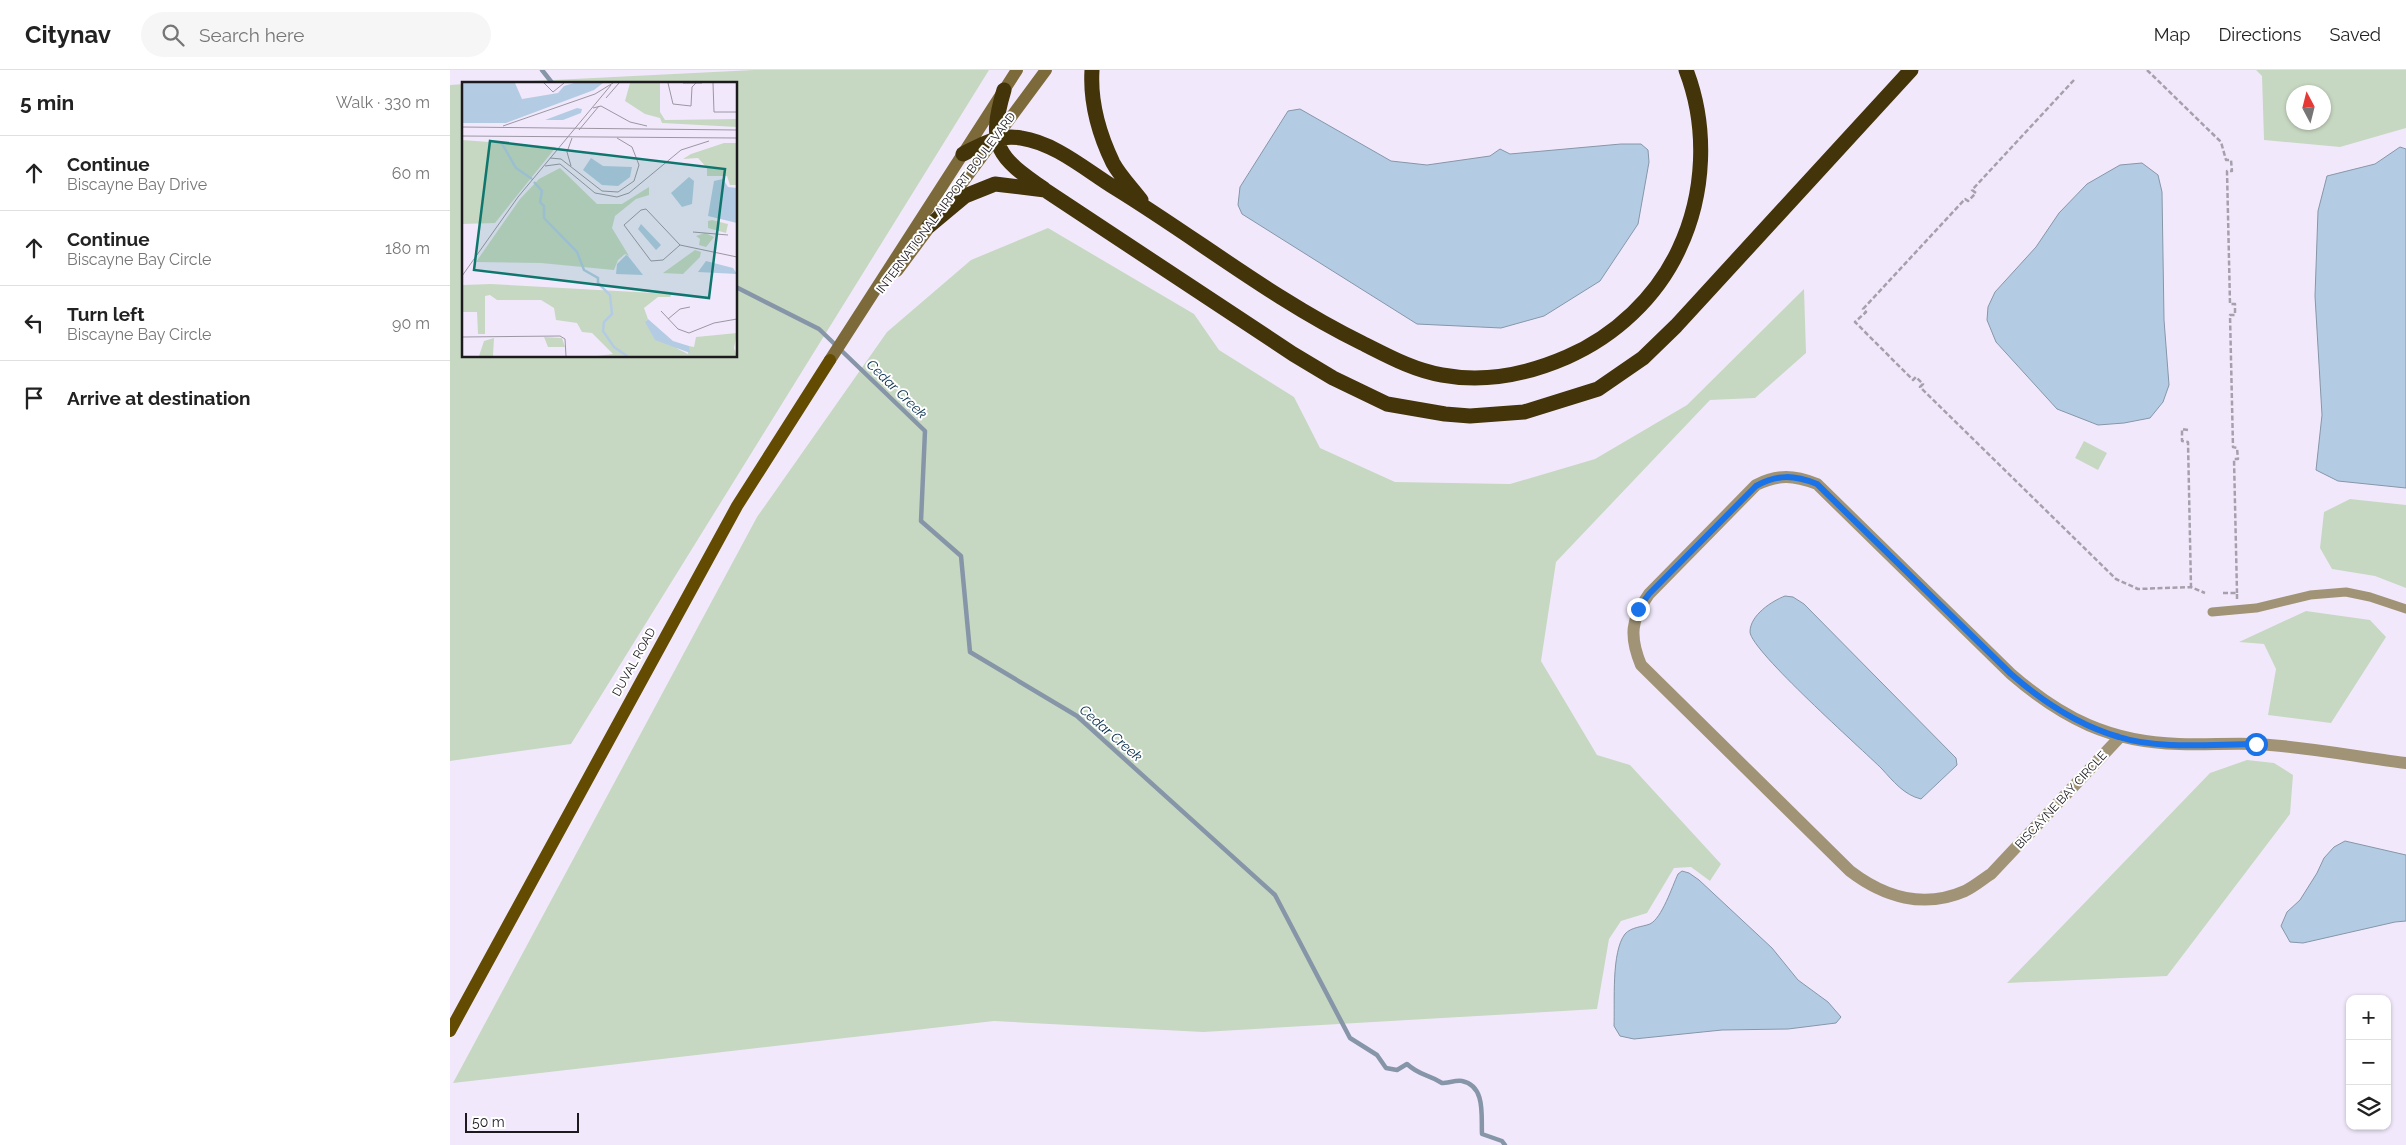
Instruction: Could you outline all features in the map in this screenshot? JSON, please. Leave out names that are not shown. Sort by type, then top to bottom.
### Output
[{"type":"highway","points":[[1092,70],[1091,83],[1097,122],[1114,164],[1146,207]]},
{"type":"highway","points":[[963,154],[996,137],[1021,138],[1048,146],[1146,207],[1236,270],[1317,321],[1418,370],[1445,376],[1476,378],[1509,376],[1530,371],[1577,352],[1626,320],[1641,306],[1676,256],[1687,232],[1700,174],[1699,117],[1695,94],[1686,70]]},
{"type":"highway","points":[[1004,90],[996,117],[996,137],[1002,155],[1019,172],[1293,354],[1361,393],[1387,404],[1445,414],[1470,416],[1524,412],[1598,389],[1642,358],[1676,326],[1911,70]]},
{"type":"highway","points":[[929,226],[966,196],[995,184],[1045,190]]},
{"type":"main road","name":"INTERNATIONAL AIRPORT BOULEVARD","points":[[858,316],[1017,70]]},
{"type":"main road","name":"INTERNATIONAL AIRPORT BOULEVARD","points":[[858,316],[884,288],[1046,70]]},
{"type":"main road","name":"DUVAL ROAD","points":[[450,1031],[737,506],[858,316]]},
{"type":"street","name":"BISCAYNE BAY CIRCLE","points":[[1799,477],[1817,484],[2011,674],[2037,697],[2069,716],[2120,738],[1991,874],[1966,890],[1944,898],[1918,899],[1894,896],[1870,886],[1850,871],[1641,665],[1634,648],[1633,627],[1638,609],[1649,594],[1756,486],[1769,478],[1799,477]]},
{"type":"street","points":[[2120,738],[2180,744],[2256,744],[2406,763]]},
{"type":"lane","points":[[2212,612],[2256,608],[2310,595],[2346,592],[2370,597],[2406,609]]},
{"type":"path","points":[[2147,70],[2221,142],[2226,160],[2231,160],[2232,171],[2227,172],[2230,304],[2235,304],[2235,315],[2230,315],[2234,447],[2238,448],[2238,459],[2234,459],[2237,593]]},
{"type":"path","points":[[2074,80],[1972,190],[1976,193],[1968,202],[1965,198],[1863,309],[1866,312],[1855,322],[1913,380],[1916,377],[1923,384],[1920,387],[2116,579],[2138,589],[2191,587],[2205,593]]},
{"type":"path","points":[[2188,430],[2182,429],[2182,441],[2188,442],[2191,587]]},
{"type":"green space","points":[[754,70],[989,70],[571,744],[450,761],[450,85],[462,84],[462,358],[738,358],[738,82],[511,82]]},
{"type":"green space","points":[[2256,70],[2406,70],[2406,128],[2340,147],[2264,140],[2262,76]]},
{"type":"green space","points":[[1048,228],[1194,314],[1219,350],[1294,397],[1320,448],[1395,482],[1510,484],[1595,459],[1687,405],[1804,289],[1806,353],[1755,398],[1710,400],[1556,562],[1541,661],[1597,755],[1630,765],[1721,864],[1710,881],[1691,867],[1674,868],[1647,913],[1621,921],[1609,939],[1597,1009],[1203,1032],[994,1021],[453,1083],[757,517],[887,332],[971,260]]},
{"type":"green space","points":[[2084,441],[2107,453],[2098,470],[2075,458]]},
{"type":"green space","points":[[2350,499],[2406,505],[2406,588],[2375,576],[2332,569],[2320,548],[2324,512]]},
{"type":"green space","points":[[2306,611],[2370,620],[2386,637],[2331,723],[2268,715],[2276,669],[2264,644],[2239,642]]},
{"type":"green space","points":[[2247,760],[2274,763],[2293,775],[2290,814],[2167,976],[2007,983],[2210,773]]},
{"type":"water","points":[[1300,109],[1391,161],[1427,165],[1490,156],[1500,149],[1510,154],[1621,144],[1641,144],[1648,150],[1649,162],[1638,224],[1600,281],[1544,316],[1501,328],[1417,324],[1242,214],[1238,205],[1240,187],[1288,111]]},
{"type":"water","points":[[2400,147],[2406,149],[2406,488],[2338,481],[2316,470],[2322,415],[2315,296],[2318,211],[2327,176],[2375,164]]},
{"type":"water","points":[[2142,163],[2158,175],[2162,192],[2164,320],[2169,385],[2163,402],[2150,418],[2098,425],[2057,409],[1996,342],[1987,320],[1988,307],[1995,292],[2036,247],[2059,213],[2087,184],[2120,165]]},
{"type":"water","points":[[1785,596],[1793,597],[1804,604],[1956,758],[1957,765],[1921,799],[1904,791],[1895,783],[1768,659],[1755,643],[1750,632],[1754,620],[1768,605]]},
{"type":"water","points":[[2345,841],[2406,855],[2406,921],[2303,943],[2290,942],[2281,926],[2287,912],[2300,900],[2324,858],[2334,847]]},
{"type":"water","points":[[1682,871],[1689,873],[1699,880],[1772,948],[1798,980],[1828,1002],[1841,1017],[1836,1023],[1788,1029],[1722,1030],[1634,1039],[1620,1036],[1614,1026],[1614,992],[1616,965],[1621,942],[1627,932],[1654,921],[1663,909],[1678,874]]},
{"type":"waterway","name":"Cedar Creek","points":[[542,70],[551,82]]},
{"type":"waterway","name":"Cedar Creek","points":[[738,288],[819,329],[925,431],[921,521],[961,556],[970,652],[1077,716],[1275,895],[1350,1038],[1377,1055],[1386,1068],[1397,1070],[1407,1064],[1416,1071],[1442,1083],[1462,1081],[1470,1084],[1479,1095],[1481,1103],[1482,1134],[1502,1141],[1505,1145]]},
{"type":"route","points":[[1638,609],[1649,594],[1756,486],[1769,478],[1799,477],[1817,484],[2011,674],[2037,697],[2069,716],[2120,738],[2154,743],[2256,744]]}]
